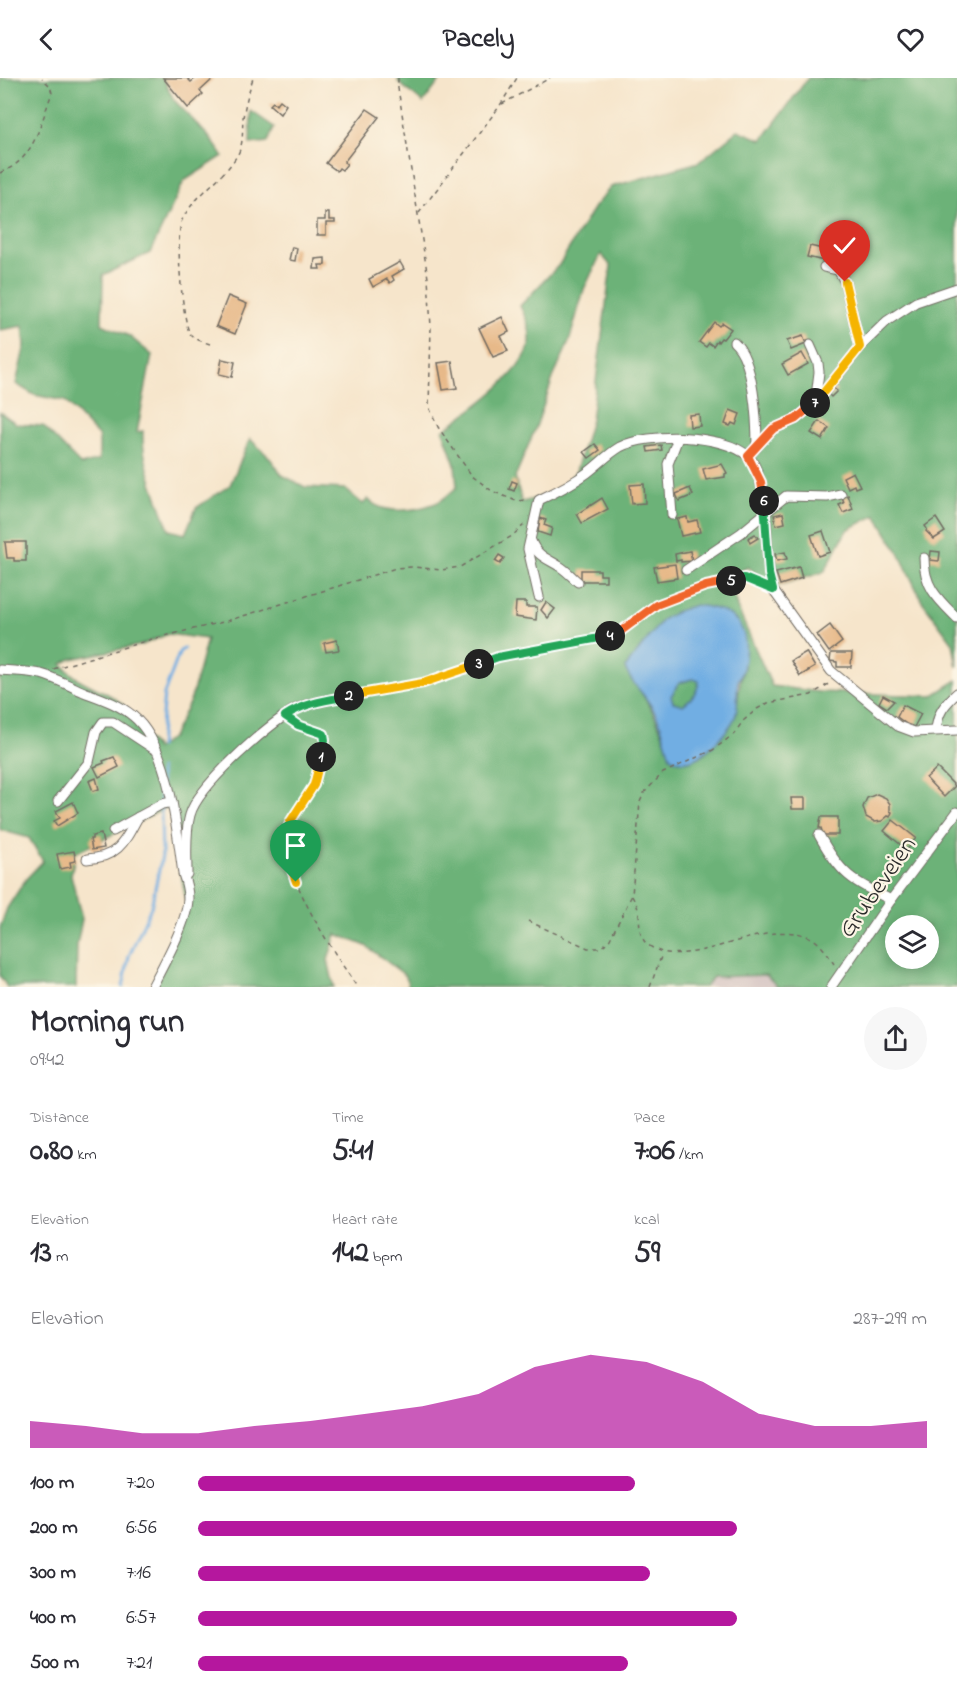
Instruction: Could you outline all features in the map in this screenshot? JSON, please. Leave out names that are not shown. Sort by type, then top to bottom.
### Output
[{"type":"street","points":[[824,267],[838,270],[845,282],[860,347]]},
{"type":"street","points":[[748,456],[773,429],[796,419],[818,400],[860,347],[887,321],[916,302],[957,288]]},
{"type":"street","points":[[734,342],[746,356],[757,413],[757,447]]},
{"type":"street","points":[[810,345],[818,363],[816,398],[818,400]]},
{"type":"street","points":[[672,515],[668,464],[678,438]]},
{"type":"street","points":[[539,597],[528,549],[539,500],[586,473],[619,448],[641,439],[678,438],[717,442],[736,448],[748,456],[761,482],[766,514],[769,574],[773,590],[831,671],[898,726],[914,732],[957,730]]},
{"type":"street","points":[[686,570],[741,533],[766,514],[781,498],[786,496],[827,497],[841,494]]},
{"type":"street","points":[[531,538],[535,551],[540,556],[560,566],[578,582]]},
{"type":"street","points":[[924,558],[924,574],[927,582],[957,618]]},
{"type":"street","points":[[0,670],[41,674],[121,707],[134,717],[147,733],[165,776],[172,802],[183,874],[188,886]]},
{"type":"street","points":[[936,730],[937,717],[941,708],[957,693]]},
{"type":"street","points":[[152,987],[181,925],[188,900],[190,813],[204,789],[216,775],[273,724],[294,709],[327,700]]},
{"type":"street","points":[[58,801],[89,762],[96,732],[103,722],[113,722],[156,751]]},
{"type":"street","points":[[113,831],[162,804],[172,802]]},
{"type":"street","name":"Grubeveien","points":[[831,987],[891,900],[957,812]]},
{"type":"street","points":[[87,859],[108,856],[116,851],[138,817]]},
{"type":"street","points":[[819,835],[834,861],[846,874],[855,882],[891,900]]},
{"type":"path","points":[[0,173],[17,164],[36,135],[52,93],[50,86],[42,78]]},
{"type":"path","points":[[210,344],[193,337],[187,325],[179,263],[179,232],[181,222],[187,212],[226,171],[239,153],[244,108],[254,78]]},
{"type":"path","points":[[398,78],[428,278],[431,327],[429,407],[438,427],[472,476],[492,491],[516,501],[539,500]]},
{"type":"path","points":[[418,214],[499,107],[517,78]]},
{"type":"path","points":[[499,107],[550,78]]},
{"type":"path","points":[[41,674],[62,665],[152,639],[227,621],[396,568],[441,570],[460,567],[512,536],[536,514]]},
{"type":"path","points":[[327,700],[423,683],[498,657],[617,634],[656,605],[706,586],[744,578],[773,590]]},
{"type":"path","points":[[528,921],[588,948],[600,948],[609,941],[632,895],[640,802],[644,793],[656,779],[663,773],[713,750],[734,734],[757,709],[768,703],[811,695],[838,678]]},
{"type":"path","points":[[285,716],[298,725],[319,731],[325,737],[314,785],[290,822],[287,833],[289,861],[296,882],[357,987]]},
{"type":"path","points":[[632,895],[638,909],[640,932],[646,943],[663,953],[672,954],[709,948],[766,933],[792,932],[811,937],[824,950],[840,974]]},
{"type":"path","points":[[650,987],[663,953]]},
{"type":"shaded area","points":[[766,975],[778,987],[705,987],[713,977]]},
{"type":"green space","points":[[0,78],[163,78],[174,100],[211,139],[223,156],[184,181],[150,253],[103,275],[102,324],[129,336],[152,355],[137,432],[143,431],[148,468],[169,530],[185,534],[196,508],[230,485],[250,439],[269,457],[282,475],[305,487],[345,489],[363,504],[368,499],[382,508],[408,510],[426,506],[440,501],[457,487],[455,465],[443,430],[494,391],[518,366],[530,342],[529,328],[520,306],[559,265],[594,207],[611,187],[699,162],[738,130],[762,140],[808,78],[957,78],[957,667],[953,643],[922,601],[899,553],[876,515],[847,530],[824,572],[773,587],[748,567],[730,577],[737,607],[772,686],[820,692],[932,696],[957,680],[957,987],[778,987],[766,975],[713,977],[705,987],[408,987],[406,976],[366,946],[336,934],[328,960],[334,987],[156,987],[186,904],[170,806],[75,853],[71,875],[82,919],[77,945],[76,987],[7,987],[0,976],[0,928],[7,908],[26,879],[43,861],[29,838],[0,830],[0,412],[17,424],[43,426],[81,465],[99,460],[99,437],[65,401],[34,395],[16,384],[25,345],[23,326],[0,330]],"holes":[[[601,254],[611,266],[591,420],[576,471],[560,493],[522,502],[515,477],[569,342],[584,289]],[[168,634],[207,639],[191,699],[172,737],[156,749],[140,733],[121,703],[80,680],[62,664],[71,659],[142,645]],[[635,656],[744,667],[735,717],[671,757],[652,710],[625,668]]]},
{"type":"green space","points":[[399,78],[442,78],[423,103],[398,82]]},
{"type":"green space","points":[[251,111],[274,127],[268,142],[250,144]]},
{"type":"green space","points":[[692,679],[699,681],[692,697],[683,705],[673,702],[671,696],[679,683]]},
{"type":"water","points":[[695,605],[720,610],[729,615],[742,629],[746,651],[744,667],[738,682],[737,710],[734,720],[711,747],[698,757],[686,761],[670,757],[656,715],[625,668],[663,619]],"holes":[[[692,679],[699,681],[696,692],[683,705],[673,702],[671,696],[679,683]]]},
{"type":"building","points":[[163,78],[187,78],[191,82],[196,78],[214,78],[200,91],[203,94],[188,108]]},
{"type":"building","points":[[280,100],[286,105],[280,114],[270,105],[273,102],[276,105]]},
{"type":"building","points":[[367,109],[379,117],[344,162],[347,164],[342,170],[339,168],[337,171],[326,163]]},
{"type":"building","points":[[325,213],[329,213],[329,220],[335,220],[335,223],[326,223],[326,235],[317,235],[317,220],[325,220]]},
{"type":"building","points":[[833,235],[842,237],[839,250],[830,248]]},
{"type":"building","points":[[810,246],[831,251],[828,262],[807,257]]},
{"type":"building","points":[[292,247],[297,248],[295,261],[289,260]]},
{"type":"building","points":[[325,258],[325,265],[319,265],[320,269],[314,269],[315,259]]},
{"type":"building","points":[[400,262],[404,269],[392,276],[394,280],[390,283],[387,279],[373,287],[369,279]]},
{"type":"building","points":[[228,296],[247,304],[235,334],[216,326]]},
{"type":"building","points":[[502,317],[509,332],[501,336],[508,351],[493,357],[479,328]]},
{"type":"building","points":[[714,322],[719,326],[722,323],[731,329],[723,339],[721,338],[718,342],[717,340],[713,346],[709,343],[706,347],[699,342]]},
{"type":"building","points":[[803,336],[806,344],[791,350],[787,341]]},
{"type":"building","points":[[802,353],[808,364],[788,375],[782,364]]},
{"type":"building","points":[[222,359],[235,362],[232,377],[219,374]]},
{"type":"building","points":[[452,361],[457,388],[443,390],[438,363]]},
{"type":"building","points":[[832,387],[837,391],[831,397],[827,393]]},
{"type":"building","points":[[822,400],[827,404],[820,413],[815,409]]},
{"type":"building","points":[[730,410],[740,414],[736,425],[725,424]]},
{"type":"building","points":[[699,414],[700,426],[690,427],[689,415]]},
{"type":"building","points":[[819,421],[829,428],[822,440],[811,433]]},
{"type":"building","points":[[595,444],[600,450],[589,458],[584,452]]},
{"type":"building","points":[[661,445],[662,450],[648,452],[647,447]]},
{"type":"building","points":[[722,464],[727,473],[725,477],[706,480],[703,469]]},
{"type":"building","points":[[853,472],[860,486],[855,488],[854,485],[848,488],[843,477]]},
{"type":"building","points":[[512,481],[517,483],[514,491],[509,489]]},
{"type":"building","points":[[644,484],[645,503],[632,504],[630,485]]},
{"type":"building","points":[[690,488],[693,495],[679,501],[676,494]]},
{"type":"building","points":[[848,495],[853,509],[843,513],[839,505],[844,503],[842,498]]},
{"type":"building","points":[[602,498],[608,509],[582,523],[577,514]]},
{"type":"building","points":[[783,513],[785,523],[776,525],[774,515]]},
{"type":"building","points":[[687,517],[688,522],[697,520],[700,532],[681,536],[677,519]]},
{"type":"building","points":[[540,518],[546,520],[544,525],[552,528],[550,536],[538,532]]},
{"type":"building","points":[[936,518],[945,532],[934,539],[926,531],[925,526]]},
{"type":"building","points":[[823,531],[830,552],[818,556],[811,535]]},
{"type":"building","points":[[755,534],[758,538],[750,543],[748,538]]},
{"type":"building","points":[[5,542],[26,542],[26,561],[14,561],[14,558],[7,558]]},
{"type":"building","points":[[690,551],[692,561],[676,561],[675,554]]},
{"type":"building","points":[[931,551],[940,552],[939,561],[930,560]]},
{"type":"building","points":[[785,552],[787,559],[777,561],[775,554]]},
{"type":"building","points":[[499,555],[504,558],[500,564],[495,561]]},
{"type":"building","points":[[675,564],[677,578],[657,581],[654,567]]},
{"type":"building","points":[[799,567],[802,578],[780,585],[776,573]]},
{"type":"building","points":[[581,570],[600,570],[600,575],[606,575],[606,581],[581,581]]},
{"type":"building","points":[[516,602],[526,602],[526,607],[537,607],[536,620],[515,617]]},
{"type":"building","points":[[546,602],[555,609],[548,618],[541,610]]},
{"type":"building","points":[[830,625],[842,642],[829,652],[817,635]]},
{"type":"building","points":[[337,640],[339,650],[326,652],[324,643]]},
{"type":"building","points":[[806,652],[815,667],[800,676],[791,661]]},
{"type":"building","points":[[831,653],[852,653],[851,667],[837,667],[837,662],[830,661]]},
{"type":"building","points":[[883,695],[894,701],[887,708],[879,703]]},
{"type":"building","points":[[903,705],[921,714],[914,727],[897,717]]},
{"type":"building","points":[[114,757],[119,767],[99,777],[94,767]]},
{"type":"building","points":[[937,768],[955,786],[944,797],[926,778]]},
{"type":"building","points":[[96,778],[99,789],[93,791],[89,781]]},
{"type":"building","points":[[877,794],[886,798],[892,812],[890,817],[875,822],[866,817],[863,807],[867,798]]},
{"type":"building","points":[[791,798],[805,798],[805,809],[792,809]]},
{"type":"building","points":[[73,802],[78,813],[57,826],[54,821],[60,818],[56,811]]},
{"type":"building","points":[[821,817],[838,817],[838,835],[823,835],[819,828]]},
{"type":"building","points":[[893,820],[916,838],[907,850],[884,831]]},
{"type":"building","points":[[101,834],[104,848],[92,850],[90,839],[92,836]]},
{"type":"building","points":[[74,851],[76,861],[70,862],[71,867],[60,869],[57,854]]},
{"type":"waterway","points":[[159,747],[164,694],[180,651],[184,649]]},
{"type":"waterway","points":[[123,987],[129,956],[151,907],[162,856],[160,769]]},
{"type":"route","points":[[296,882],[289,861],[287,833],[290,822],[314,785],[325,737],[319,731],[298,725],[285,716],[294,709],[327,700],[423,683],[498,657],[617,634],[656,605],[706,586],[744,578],[773,590],[769,574],[766,514],[761,482],[748,456],[773,429],[796,419],[818,400],[860,347],[845,282]]}]
